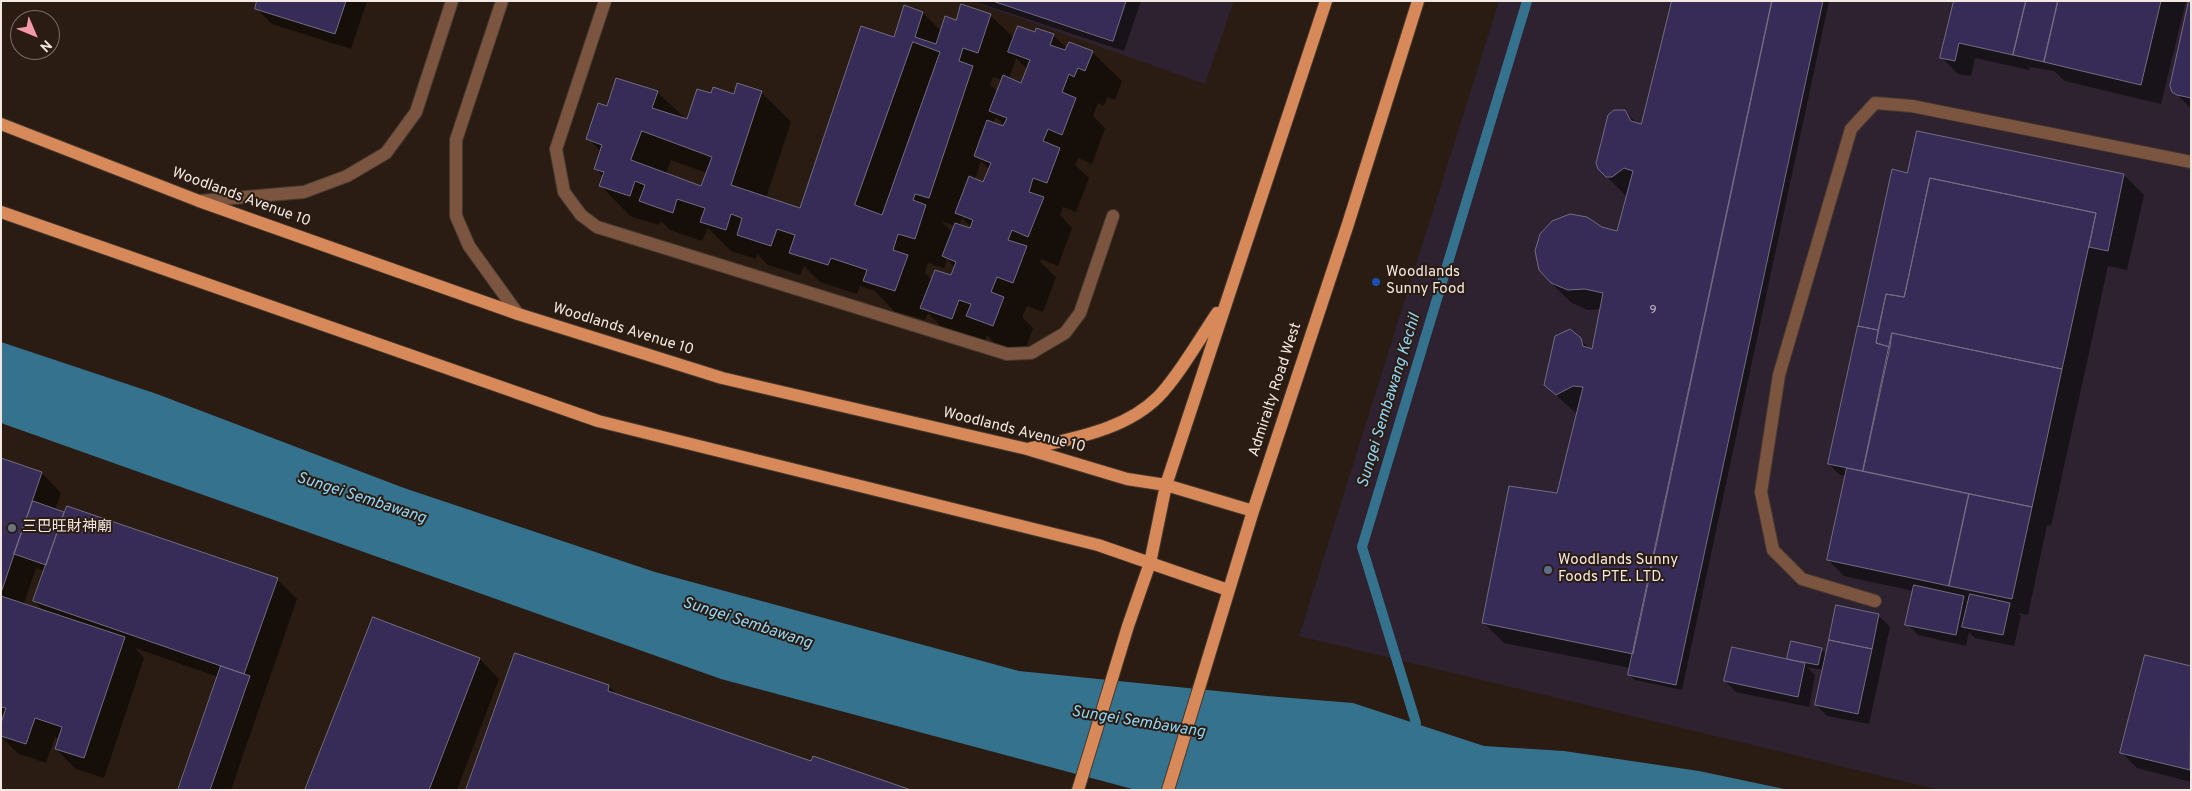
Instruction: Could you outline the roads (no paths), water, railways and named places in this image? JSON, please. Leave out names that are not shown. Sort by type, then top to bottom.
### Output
[{"type":"main road","points":[[1078,790],[1128,626],[1150,562],[1166,485],[1326,1]]},
{"type":"main road","name":"Admiralty Road West","points":[[1168,790],[1253,511],[1348,224],[1418,1]]},
{"type":"main road","name":"Woodlands Avenue 10","points":[[1,124],[199,201],[518,314],[722,378],[1027,449],[1127,479],[1166,485],[1253,511]]},
{"type":"main road","points":[[1,212],[598,421],[1098,545],[1228,590]]},
{"type":"main road","points":[[1027,449],[1099,432],[1132,416],[1158,398],[1226,301]]},
{"type":"street","points":[[199,201],[304,192],[347,176],[386,153],[416,112],[452,1]]},
{"type":"street","points":[[502,1],[456,140],[456,216],[469,246],[518,314]]},
{"type":"street","points":[[604,1],[556,149],[564,192],[581,215],[597,228],[1007,354],[1031,353],[1065,333],[1080,313],[1113,216]]},
{"type":"street","points":[[1875,601],[1802,579],[1773,550],[1762,492],[1779,375],[1851,129],[1875,103],[1912,106],[2191,162]]},
{"type":"water","name":"Sungei Sembawang","points":[[1,342],[157,394],[404,488],[655,572],[1019,671],[1353,703],[1484,746],[1564,751],[1699,771],[1789,790],[1136,790],[721,679],[1,423]]},
{"type":"waterway","name":"Sungei Sembawang Kechil","points":[[1416,723],[1362,547],[1527,1]]},
{"type":"place","name":"Woodlands Sunny Food","points":[[1376,282]]},
{"type":"place","name":"三巴旺財神廟","points":[[12,528]]},
{"type":"place","name":"Woodlands Sunny Foods PTE. LTD.","points":[[1548,570]]}]
